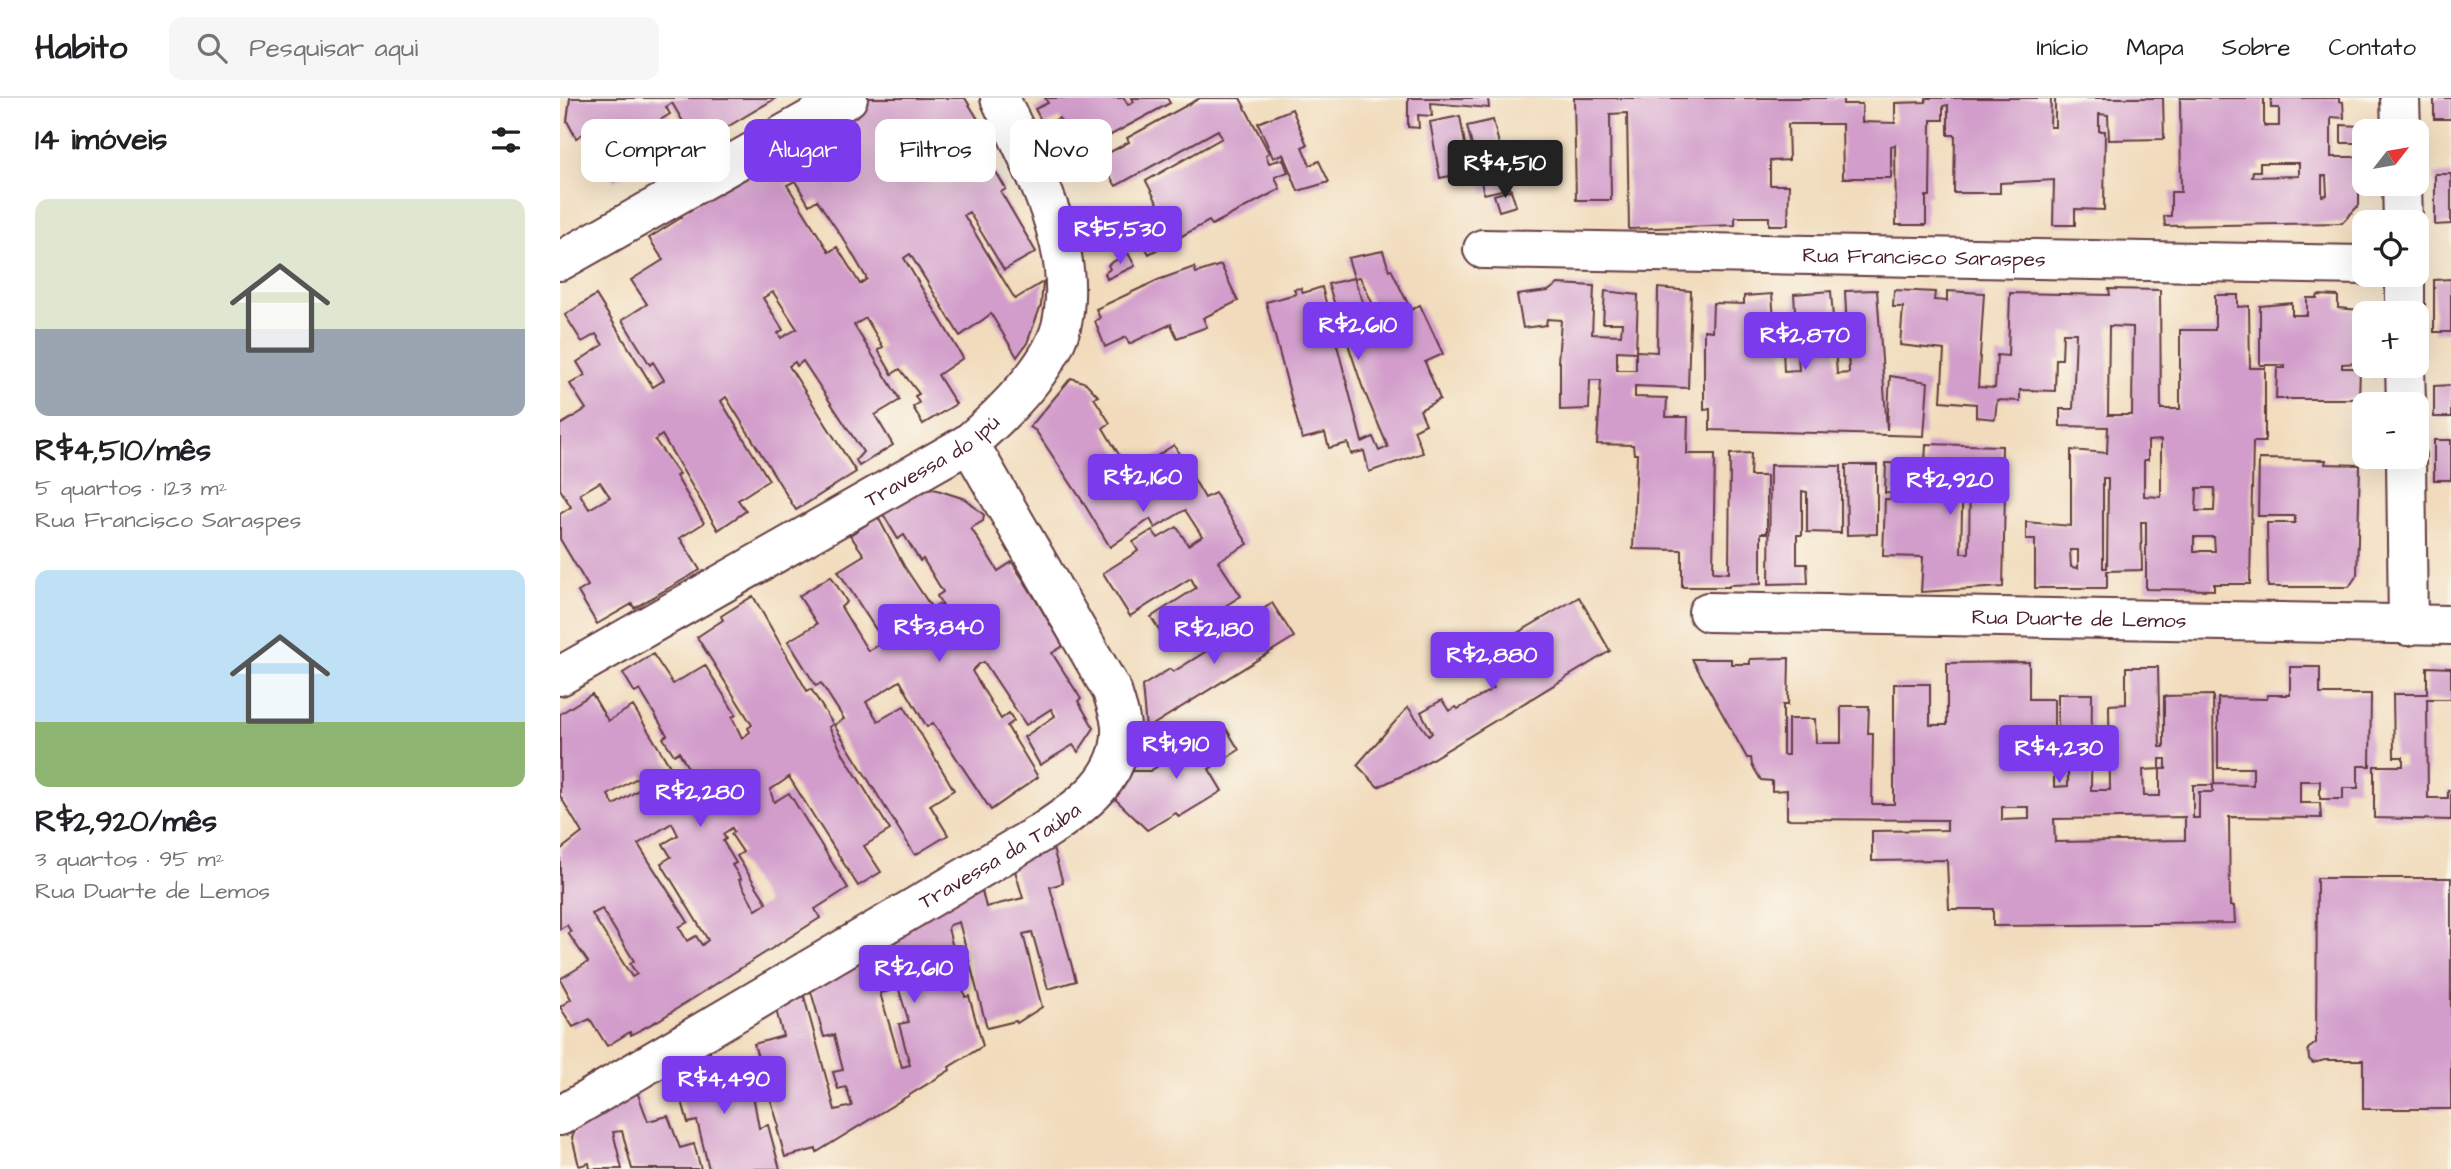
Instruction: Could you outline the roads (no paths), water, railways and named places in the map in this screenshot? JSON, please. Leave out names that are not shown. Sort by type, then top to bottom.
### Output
[{"type":"street","points":[[560,261],[848,98]]},
{"type":"street","name":"Travessa do Ipú","points":[[560,676],[969,443],[1002,414],[1035,374],[1060,328],[1065,279],[1052,215],[1000,98]]},
{"type":"street","points":[[2400,98],[2401,119]]},
{"type":"street","name":"Rua Francisco Saraspes","points":[[1483,249],[2352,265]]},
{"type":"street","name":"Travessa da Taúba","points":[[560,1116],[1044,831],[1075,811],[1100,787],[1117,761],[1121,728],[1112,691],[969,443]]},
{"type":"street","points":[[2406,469],[2408,626]]},
{"type":"street","name":"Rua Duarte de Lemos","points":[[1708,612],[2451,625]]}]
